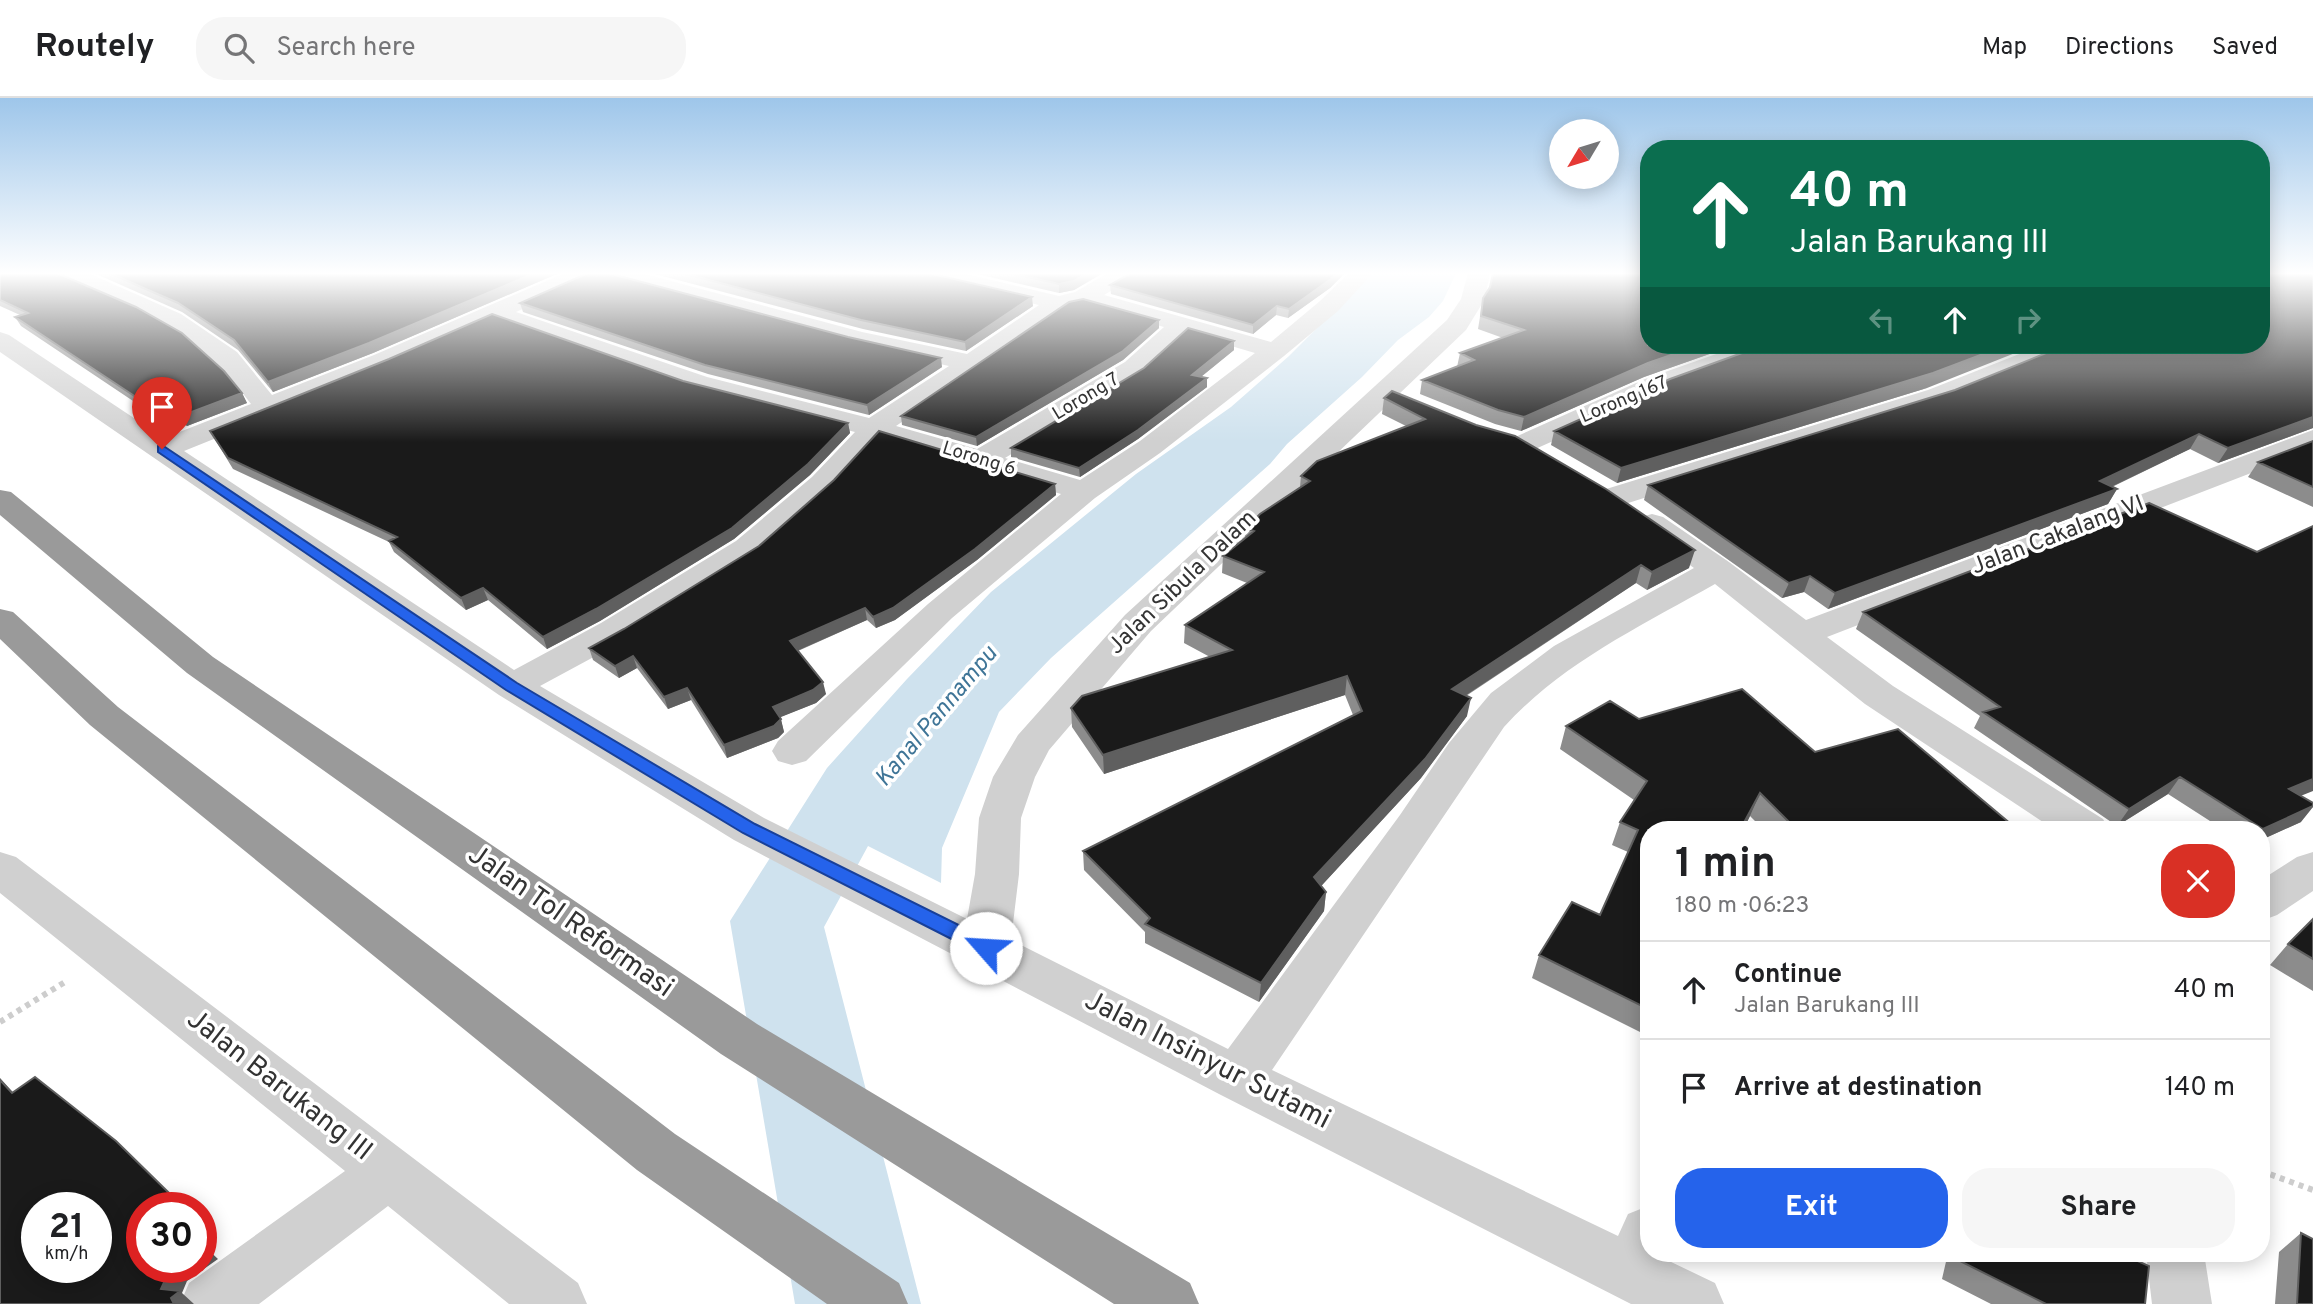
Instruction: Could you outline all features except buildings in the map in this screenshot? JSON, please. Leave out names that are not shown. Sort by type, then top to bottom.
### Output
[{"type":"highway","name":"Jalan Tol Reformasi","points":[[0,499],[200,665],[739,1039],[1169,1304]]},
{"type":"highway","points":[[0,620],[104,716],[656,1152],[878,1304]]},
{"type":"street","points":[[190,329],[230,360],[268,408]]},
{"type":"street","points":[[162,449],[268,408],[453,329]]},
{"type":"street","name":"Lorong 6","points":[[543,329],[697,383],[874,428],[1084,491]]},
{"type":"street","points":[[823,329],[969,362]]},
{"type":"street","points":[[0,340],[512,686],[614,631],[748,548],[823,483],[874,428],[969,362],[1023,329]]},
{"type":"street","name":"Lorong 7","points":[[982,459],[1134,368],[1176,329]]},
{"type":"street","points":[[1200,329],[1275,351]]},
{"type":"street","points":[[792,751],[940,611],[1084,491],[1150,447],[1301,329]]},
{"type":"street","name":"Jalan Sibula Dalam","points":[[971,941],[997,874],[1000,818],[1014,777],[1032,744],[1138,623],[1452,329]]},
{"type":"street","name":"Lorong 167","points":[[1557,464],[1507,440],[1741,354]]},
{"type":"street","points":[[2042,354],[1938,396],[1603,490],[1717,569],[1879,695],[2074,821]]},
{"type":"street","points":[[1385,393],[1421,407]]},
{"type":"street","name":"Jalan Cakalang VI","points":[[1802,634],[2313,439]]},
{"type":"street","points":[[1237,1078],[1430,803],[1464,747],[1511,697],[1589,640],[1717,569]]},
{"type":"street","name":"Jalan Insinyur Sutami","points":[[512,686],[736,821],[1237,1078],[1640,1254]]},
{"type":"street","name":"Jalan Barukang III","points":[[0,869],[557,1304]]},
{"type":"street","points":[[2270,897],[2313,869]]},
{"type":"street","points":[[210,1304],[389,1172]]},
{"type":"street","name":"Jalan Insinyur Sutami","points":[[1649,1262],[1694,1304]]},
{"type":"street","points":[[2176,1262],[2182,1304]]},
{"type":"path","points":[[0,1022],[109,954]]},
{"type":"path","points":[[2270,1174],[2313,1190]]},
{"type":"water","name":"Kanal Pannampu","points":[[1316,329],[1412,329],[1287,444],[1270,464],[1051,658],[999,712],[942,848],[941,883],[868,846],[824,927],[921,1304],[795,1304],[730,921],[827,768],[907,679],[991,592],[1136,474],[1231,407]]},
{"type":"route","points":[[162,449],[512,686],[749,829],[986,948]]}]
